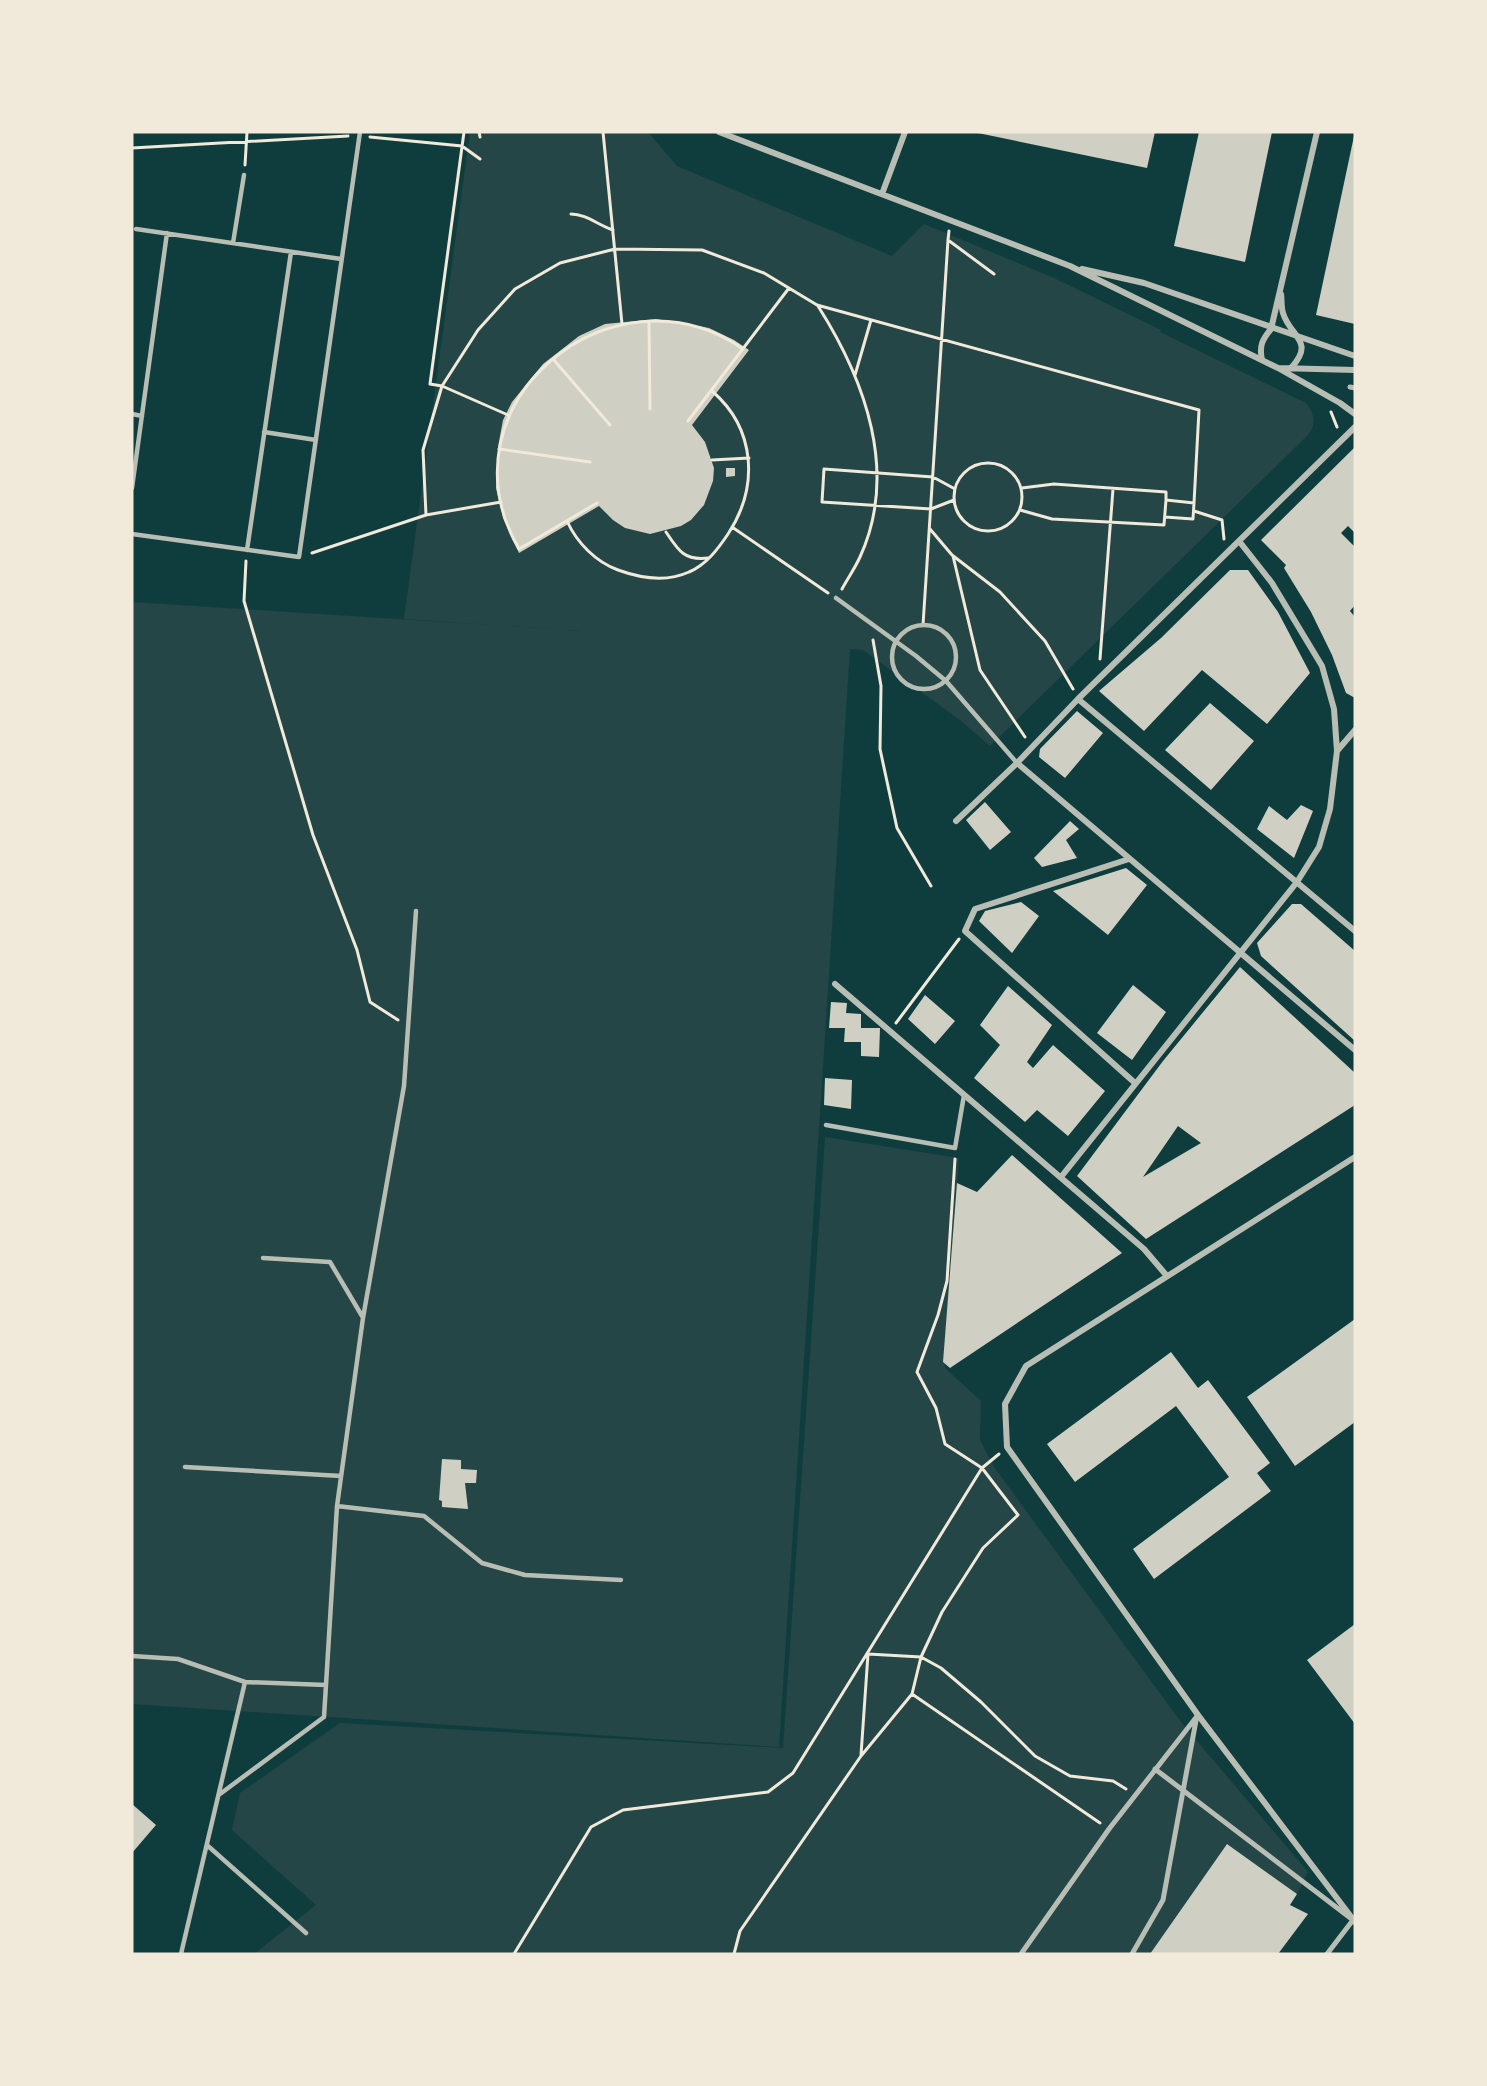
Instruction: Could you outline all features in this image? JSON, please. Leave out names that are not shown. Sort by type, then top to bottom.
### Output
[{"type":"street","points":[[719,132],[1070,266],[1278,368],[1355,414]]},
{"type":"street","points":[[882,194],[905,132]]},
{"type":"street","points":[[1262,360],[1260,348],[1263,338],[1271,329],[1317,132]]},
{"type":"street","points":[[1070,266],[1144,284],[1355,356]]},
{"type":"street","points":[[1281,287],[1283,314],[1299,338],[1302,348],[1299,359],[1291,368]]},
{"type":"street","points":[[1278,368],[1355,370]]},
{"type":"street","points":[[956,821],[1355,428]]},
{"type":"street","points":[[1061,1177],[1297,882],[1319,847],[1330,809],[1337,751],[1334,709],[1322,666],[1272,582],[1239,541]]},
{"type":"street","points":[[1078,699],[1355,931]]},
{"type":"street","points":[[1337,751],[1355,730]]},
{"type":"street","points":[[1017,763],[1355,1050]]},
{"type":"street","points":[[1129,859],[975,909],[965,931],[1135,1083]]},
{"type":"street","points":[[835,984],[1144,1249],[1167,1276]]},
{"type":"street","points":[[1354,1921],[1197,1715],[1007,1448],[1005,1404],[1026,1366],[1355,1157]]},
{"type":"street","points":[[1021,1954],[1109,1829],[1197,1715]]},
{"type":"street","points":[[1132,1954],[1164,1900],[1197,1715]]},
{"type":"street","points":[[1155,1769],[1354,1921]]},
{"type":"street","points":[[1327,1954],[1354,1921]]},
{"type":"lane","points":[[132,534],[299,557],[359,134]]},
{"type":"lane","points":[[233,243],[243,176]]},
{"type":"lane","points":[[136,229],[341,259]]},
{"type":"lane","points":[[132,488],[167,233]]},
{"type":"lane","points":[[247,550],[291,252]]},
{"type":"lane","points":[[132,414],[142,416]]},
{"type":"lane","points":[[264,432],[316,440]]},
{"type":"lane","points":[[836,598],[896,641],[946,681],[1017,763]]},
{"type":"lane","points":[[923,625],[934,626],[952,640],[956,662],[953,673],[946,681],[937,687],[917,689],[900,679],[892,661],[896,641],[907,629],[923,625]]},
{"type":"lane","points":[[220,1794],[324,1717],[337,1506],[363,1318],[404,1086],[416,911]]},
{"type":"lane","points":[[826,1125],[955,1148],[964,1095]]},
{"type":"lane","points":[[263,1258],[330,1263],[363,1318]]},
{"type":"lane","points":[[185,1467],[341,1476]]},
{"type":"lane","points":[[337,1506],[424,1516],[482,1563],[525,1575],[621,1580]]},
{"type":"lane","points":[[132,1656],[178,1659],[245,1682],[326,1685]]},
{"type":"lane","points":[[181,1954],[245,1682]]},
{"type":"lane","points":[[208,1846],[306,1933]]},
{"type":"path","points":[[246,162],[247,132]]},
{"type":"path","points":[[464,132],[430,384],[442,386],[508,415]]},
{"type":"path","points":[[479,132],[480,137]]},
{"type":"path","points":[[603,132],[622,325]]},
{"type":"path","points":[[132,148],[359,134],[462,146],[480,159]]},
{"type":"path","points":[[571,214],[582,214],[595,224],[613,230]]},
{"type":"path","points":[[923,625],[950,220]]},
{"type":"path","points":[[948,240],[994,274]]},
{"type":"path","points":[[426,515],[423,450],[442,386],[478,330],[515,289],[560,263],[615,249],[702,250],[764,273],[817,305],[1199,410],[1193,519],[1165,517]]},
{"type":"path","points":[[688,421],[789,288]]},
{"type":"path","points":[[732,527],[836,598],[861,556],[876,506],[878,473],[872,423],[855,375],[838,338],[817,305]]},
{"type":"path","points":[[855,375],[871,320]]},
{"type":"path","points":[[597,503],[519,549],[501,502],[500,449],[508,415],[527,385],[553,359],[587,336],[622,325],[649,323],[700,330],[732,341],[743,349]]},
{"type":"path","points":[[649,323],[650,409]]},
{"type":"path","points":[[553,359],[610,425]]},
{"type":"path","points":[[567,521],[580,543],[594,557],[610,567],[631,575],[652,578],[676,576],[690,572],[710,558],[732,527],[746,497],[749,458],[739,423],[729,407],[712,391]]},
{"type":"path","points":[[1330,413],[1335,425]]},
{"type":"path","points":[[500,449],[590,462]]},
{"type":"path","points":[[712,460],[749,458]]},
{"type":"path","points":[[988,462],[1009,469],[1022,488],[1020,510],[1006,526],[984,531],[964,521],[954,500],[955,489],[967,470],[988,462]]},
{"type":"path","points":[[954,500],[931,509],[822,502],[824,469],[933,477],[955,489]]},
{"type":"path","points":[[1020,510],[1052,519],[1110,523],[1164,525],[1165,517],[1166,492],[1054,484],[1022,488]]},
{"type":"path","points":[[1099,678],[1113,489]]},
{"type":"path","points":[[1166,500],[1194,502]]},
{"type":"path","points":[[299,557],[426,515],[501,502]]},
{"type":"path","points":[[1194,511],[1222,520],[1226,553]]},
{"type":"path","points":[[930,529],[952,555],[1000,592],[1045,641],[1078,699]]},
{"type":"path","points":[[666,532],[679,552],[688,558],[710,558]]},
{"type":"path","points":[[247,550],[243,602],[313,835],[357,950],[369,1002],[409,1027]]},
{"type":"path","points":[[952,555],[980,669],[1032,747]]},
{"type":"path","points":[[871,623],[881,686],[880,749],[897,828],[932,886]]},
{"type":"path","points":[[890,1031],[965,931]]},
{"type":"path","points":[[734,1954],[740,1931],[861,1756],[912,1694],[921,1657],[942,1612],[983,1548],[1018,1515],[982,1468],[945,1444],[936,1408],[917,1372],[938,1315],[947,1281],[955,1148]]},
{"type":"path","points":[[514,1954],[591,1827],[623,1810],[768,1792],[794,1773],[982,1468],[1007,1448]]},
{"type":"path","points":[[868,1654],[921,1657],[941,1668],[981,1702],[1035,1756],[1070,1776],[1113,1781],[1136,1794]]},
{"type":"path","points":[[861,1756],[868,1654]]},
{"type":"path","points":[[912,1694],[1109,1829]]},
{"type":"shaded area","points":[[470,132],[648,132],[677,166],[892,256],[924,224],[1054,278],[1161,330],[1160,332],[1306,403],[1313,419],[1313,427],[1308,435],[990,746],[960,720],[863,650],[850,649],[779,1747],[132,1704],[132,602],[582,631],[404,619]]},
{"type":"shaded area","points":[[825,1137],[959,1158],[945,1368],[981,1401],[980,1440],[994,1467],[1181,1722],[1308,1872],[1297,1894],[1227,1844],[1150,1954],[254,1954],[316,1905],[232,1830],[240,1793],[340,1723],[783,1748]]},
{"type":"building","points":[[973,132],[1155,132],[1147,168]]},
{"type":"building","points":[[1199,132],[1272,132],[1245,262],[1174,246]]},
{"type":"building","points":[[1355,136],[1355,324],[1316,315]]},
{"type":"building","points":[[656,319],[709,328],[749,350],[692,425],[705,442],[714,468],[713,481],[704,505],[691,520],[681,526],[650,534],[625,528],[599,506],[519,553],[503,518],[496,488],[498,447],[503,420],[512,402],[543,364],[579,336],[605,324]]},
{"type":"building","points":[[1355,447],[1355,533],[1348,526],[1341,533],[1355,547],[1355,605],[1350,611],[1355,617],[1355,698],[1346,693],[1332,655],[1311,612],[1284,568],[1286,565],[1261,540]]},
{"type":"building","points":[[726,468],[735,468],[735,476],[726,477]]},
{"type":"building","points":[[1230,570],[1248,570],[1278,612],[1310,673],[1267,724],[1202,670],[1144,731],[1099,691],[1161,638]]},
{"type":"building","points":[[1210,703],[1254,741],[1211,790],[1165,750]]},
{"type":"building","points":[[1077,711],[1103,733],[1065,778],[1039,757],[1040,749]]},
{"type":"building","points":[[985,802],[1011,832],[990,850],[966,820]]},
{"type":"building","points":[[1301,805],[1313,811],[1294,858],[1257,829],[1269,806],[1287,820]]},
{"type":"building","points":[[1070,821],[1079,829],[1066,840],[1077,858],[1042,867],[1034,858]]},
{"type":"building","points":[[1126,868],[1147,885],[1108,935],[1053,891]]},
{"type":"building","points":[[1021,902],[1039,916],[1012,953],[979,921],[985,911]]},
{"type":"building","points":[[1292,904],[1301,904],[1355,951],[1355,1041],[1261,956],[1257,943]]},
{"type":"building","points":[[1240,967],[1355,1073],[1355,1105],[1146,1239],[1077,1176],[1163,1061]],"holes":[[[1178,1126],[1201,1143],[1143,1177]]]},
{"type":"building","points":[[1133,985],[1166,1012],[1132,1060],[1097,1033]]},
{"type":"building","points":[[1008,986],[1052,1025],[1027,1062],[1033,1068],[1053,1045],[1105,1091],[1068,1136],[1037,1110],[1025,1122],[974,1078],[1000,1045],[980,1025]]},
{"type":"building","points":[[925,995],[955,1021],[935,1044],[908,1019]]},
{"type":"building","points":[[831,1002],[847,1003],[846,1013],[861,1014],[861,1028],[880,1028],[879,1057],[861,1056],[861,1042],[844,1042],[845,1028],[829,1028]]},
{"type":"building","points":[[825,1078],[852,1080],[851,1109],[824,1105]]},
{"type":"building","points":[[1012,1155],[1122,1253],[950,1368],[943,1362],[957,1183],[977,1192]]},
{"type":"building","points":[[1355,1319],[1355,1422],[1295,1466],[1247,1397]]},
{"type":"building","points":[[1171,1352],[1198,1388],[1208,1380],[1270,1463],[1257,1473],[1271,1491],[1154,1579],[1133,1549],[1229,1477],[1176,1406],[1075,1482],[1047,1444]]},
{"type":"building","points":[[442,1459],[461,1460],[461,1469],[477,1470],[476,1483],[465,1483],[468,1509],[442,1507],[442,1501],[439,1500]]},
{"type":"building","points":[[1355,1624],[1355,1724],[1307,1660]]},
{"type":"building","points":[[132,1804],[156,1825],[132,1853]]},
{"type":"building","points":[[1227,1844],[1297,1894],[1290,1905],[1308,1914],[1278,1954],[1150,1954]]}]
